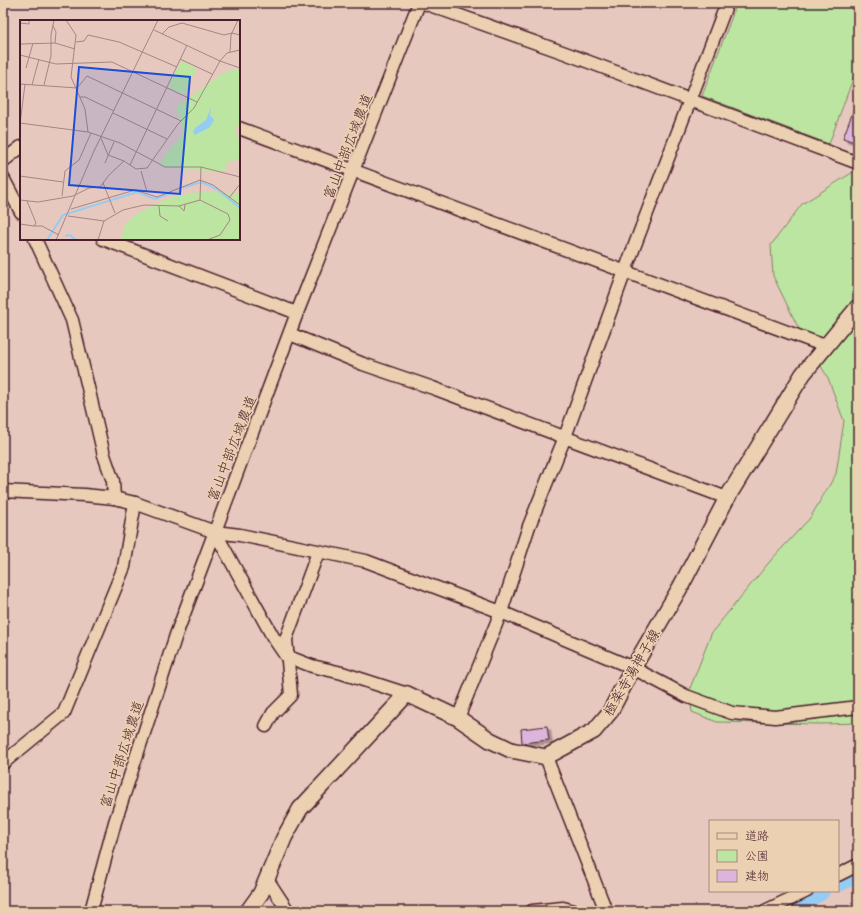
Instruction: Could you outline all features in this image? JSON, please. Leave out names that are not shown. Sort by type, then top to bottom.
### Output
[{"type":"main road","name":"極楽寺湯神子線","points":[[546,757],[594,731],[610,712],[633,668],[681,586],[728,498],[803,374],[858,308]]},
{"type":"main road","points":[[248,911],[261,893],[284,838],[300,809],[407,694],[458,718],[490,740],[511,750],[546,757]]},
{"type":"street","name":"富山中部広域農道","points":[[91,911],[115,822],[176,634],[297,313],[419,3]]},
{"type":"street","points":[[424,3],[565,53],[858,163]]},
{"type":"street","points":[[458,718],[500,612],[529,526],[565,436],[625,271],[727,3]]},
{"type":"street","points":[[240,128],[826,346]]},
{"type":"street","points":[[3,161],[20,148]]},
{"type":"street","points":[[3,178],[20,210]]},
{"type":"street","points":[[35,240],[72,320],[104,455],[113,481],[114,498]]},
{"type":"street","points":[[106,240],[297,313]]},
{"type":"street","points":[[290,334],[363,364],[565,436],[728,498]]},
{"type":"street","points":[[3,491],[114,498],[135,503],[215,532],[240,535],[366,562],[500,612],[633,668],[686,696],[732,713],[775,717],[858,707]]},
{"type":"street","points":[[3,763],[64,713],[124,567],[135,503]]},
{"type":"street","points":[[215,532],[273,637],[286,656],[312,666],[342,673],[407,694]]},
{"type":"street","points":[[266,726],[273,713],[291,696],[286,656],[286,639],[318,552]]},
{"type":"street","points":[[546,757],[606,911]]},
{"type":"street","points":[[839,874],[858,865]]},
{"type":"street","points":[[267,879],[288,911]]},
{"type":"street","points":[[765,911],[805,892]]},
{"type":"street","points":[[532,911],[563,908],[574,911]]},
{"type":"green space","points":[[737,3],[858,3],[858,65],[829,144],[702,96]]},
{"type":"green space","points":[[858,169],[858,723],[821,724],[717,722],[692,712],[689,691],[712,632],[771,560],[810,518],[836,474],[844,421],[828,378],[798,327],[773,276],[771,245],[802,204]]},
{"type":"building","points":[[855,106],[858,107],[858,131],[854,142],[843,138]]},
{"type":"building","points":[[547,726],[549,740],[522,743],[521,729]]},
{"type":"waterway","points":[[839,882],[858,872]]},
{"type":"waterway","points":[[781,911],[818,892]]}]
